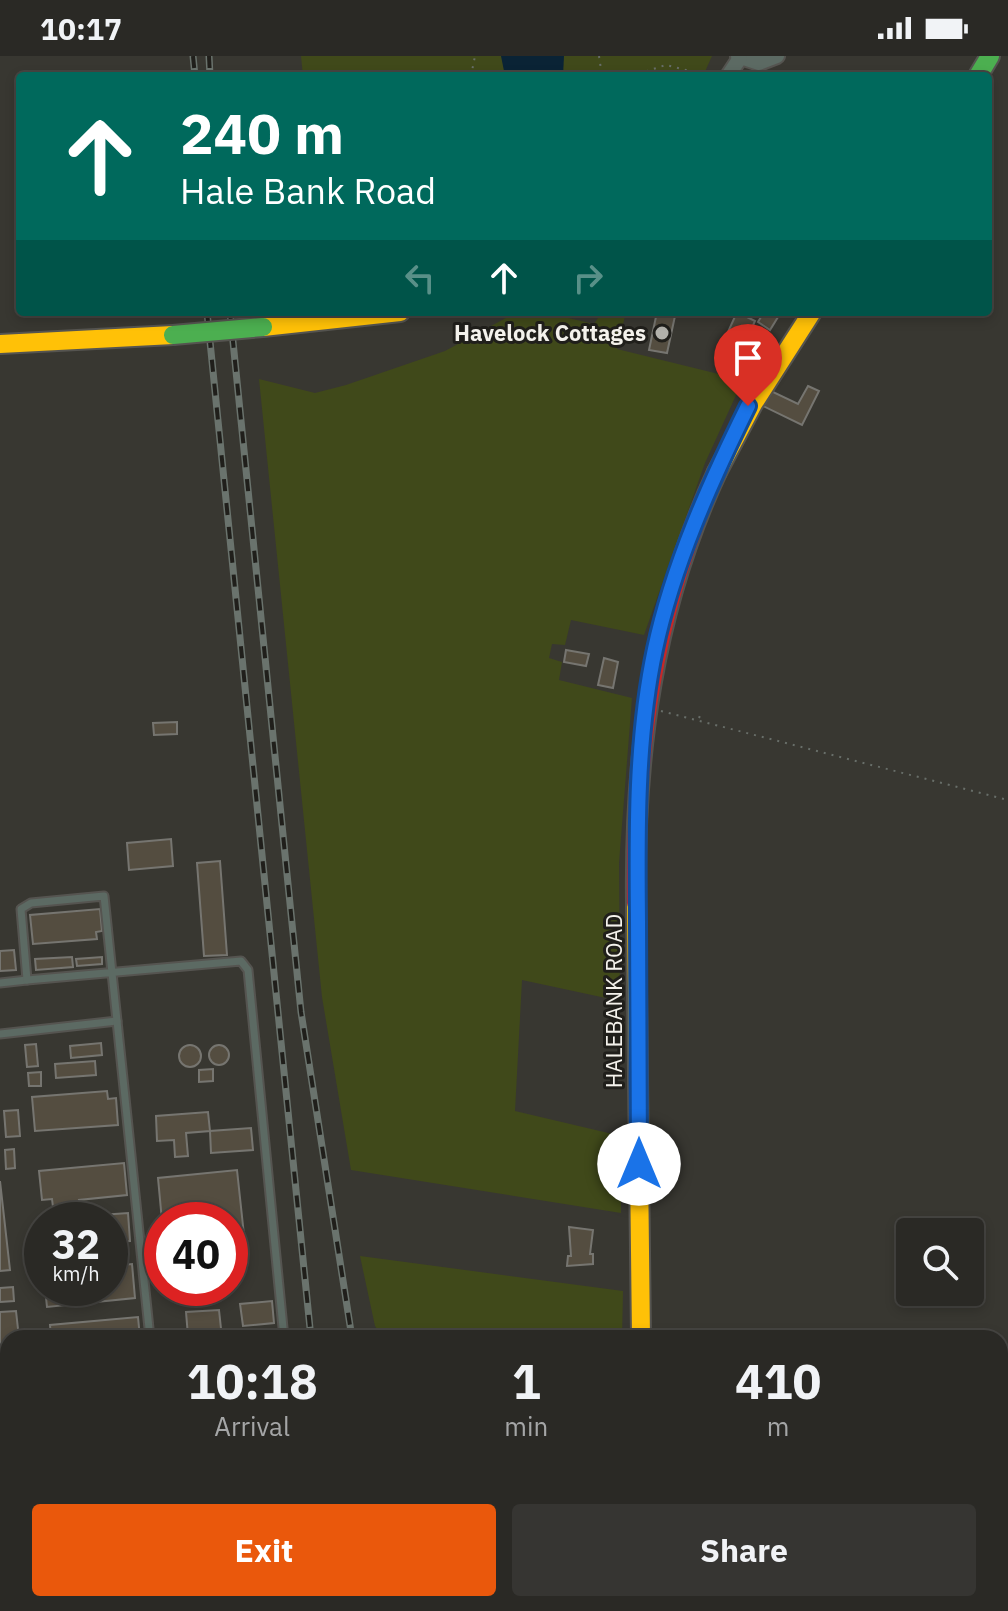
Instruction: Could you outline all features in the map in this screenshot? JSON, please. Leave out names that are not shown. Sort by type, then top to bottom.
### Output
[{"type":"street","points":[[739,57],[759,63],[777,56]]},
{"type":"street","points":[[0,344],[173,335],[363,316]]},
{"type":"street","name":"HALEBANK ROAD","points":[[641,1330],[637,832],[644,712],[655,648],[671,590],[709,487],[748,406],[809,316]]},
{"type":"lane","points":[[723,356],[759,364],[770,371]]},
{"type":"lane","points":[[27,980],[21,909],[31,903],[104,896],[149,1330]]},
{"type":"lane","points":[[0,983],[241,961],[248,970],[283,1330]]},
{"type":"lane","points":[[0,1034],[117,1021]]},
{"type":"path","points":[[644,72],[666,65],[694,72]]},
{"type":"path","points":[[644,712],[670,711],[1008,800]]},
{"type":"path","points":[[698,719],[702,711]]},
{"type":"green space","points":[[301,56],[712,56],[705,72],[303,72]]},
{"type":"green space","points":[[510,316],[560,316],[594,324],[599,316],[625,316],[617,349],[743,380],[705,463],[644,635],[571,620],[565,645],[552,644],[549,658],[562,662],[559,680],[632,698],[619,863],[620,1001],[522,980],[515,1111],[621,1136],[621,1213],[351,1170],[322,997],[259,379],[315,393],[445,351]]},
{"type":"green space","points":[[360,1256],[623,1291],[622,1330],[378,1330]]},
{"type":"water","points":[[501,56],[564,56],[563,72],[504,72]]},
{"type":"building","name":"Havelock Cottages","points":[[656,316],[675,316],[667,353],[649,350]]},
{"type":"building","points":[[735,316],[745,316],[755,321],[751,330],[742,326],[733,347],[723,343]]},
{"type":"building","points":[[762,316],[778,317],[770,330],[758,322]]},
{"type":"building","points":[[808,386],[819,391],[802,425],[761,405],[769,390],[798,404]]},
{"type":"building","points":[[566,650],[589,654],[586,666],[564,662]]},
{"type":"building","points":[[604,658],[618,662],[613,688],[598,685]]},
{"type":"building","points":[[177,722],[177,734],[154,735],[153,723]]},
{"type":"building","points":[[171,839],[173,866],[129,870],[127,843]]},
{"type":"building","points":[[220,861],[227,955],[204,956],[197,863]]},
{"type":"building","points":[[100,909],[102,931],[96,932],[97,939],[33,944],[30,915]]},
{"type":"building","points":[[14,950],[16,970],[0,971],[0,951]]},
{"type":"building","points":[[72,957],[73,967],[36,970],[35,959]]},
{"type":"building","points":[[102,957],[102,964],[77,966],[76,959]]},
{"type":"building","points":[[101,1043],[102,1055],[71,1058],[70,1046]]},
{"type":"building","points":[[36,1044],[38,1066],[27,1067],[25,1045]]},
{"type":"building","points":[[190,1045],[198,1048],[201,1056],[198,1064],[190,1067],[182,1064],[179,1056],[182,1048]]},
{"type":"building","points":[[219,1045],[226,1048],[229,1055],[226,1062],[219,1065],[212,1062],[209,1055],[212,1048]]},
{"type":"building","points":[[95,1061],[96,1075],[56,1078],[55,1064]]},
{"type":"building","points":[[213,1069],[213,1081],[199,1082],[199,1070]]},
{"type":"building","points":[[41,1072],[41,1086],[29,1086],[28,1073]]},
{"type":"building","points":[[107,1091],[108,1099],[116,1098],[118,1125],[35,1131],[32,1097]]},
{"type":"building","points":[[18,1110],[20,1136],[6,1137],[4,1111]]},
{"type":"building","points":[[208,1112],[210,1131],[186,1133],[188,1156],[175,1157],[174,1140],[157,1141],[156,1116]]},
{"type":"building","points":[[251,1128],[253,1150],[211,1153],[210,1131]]},
{"type":"building","points":[[14,1149],[15,1168],[6,1169],[5,1150]]},
{"type":"building","points":[[124,1163],[127,1195],[79,1202],[42,1200],[39,1171]]},
{"type":"building","points":[[237,1170],[240,1202],[160,1202],[158,1178]]},
{"type":"building","points":[[0,1181],[10,1270],[0,1271]]},
{"type":"building","points":[[569,1227],[593,1230],[590,1254],[593,1254],[593,1264],[567,1266],[568,1256],[571,1256]]},
{"type":"building","points":[[128,1264],[132,1264],[135,1298],[128,1299]]},
{"type":"building","points":[[13,1287],[14,1301],[0,1302],[0,1288]]},
{"type":"building","points":[[272,1301],[274,1323],[243,1326],[240,1306],[248,1306],[248,1303]]},
{"type":"building","points":[[219,1310],[221,1330],[188,1330],[186,1312]]},
{"type":"building","points":[[16,1311],[18,1330],[0,1330],[0,1312]]},
{"type":"building","points":[[138,1317],[139,1330],[50,1330],[50,1325]]},
{"type":"railway","points":[[193,56],[195,72]]},
{"type":"railway","points":[[209,56],[210,72]]},
{"type":"railway","points":[[207,316],[310,1330]]},
{"type":"railway","points":[[230,316],[301,1012],[351,1330]]},
{"type":"traffic: fast","points":[[980,72],[990,56]]},
{"type":"traffic: fast","points":[[173,335],[263,327]]},
{"type":"traffic: slow","points":[[263,327],[363,316]]},
{"type":"traffic: slow","points":[[717,472],[753,404],[809,316]]},
{"type":"traffic: slow","points":[[0,344],[173,335]]},
{"type":"traffic: slow","points":[[636,903],[641,1330]]},
{"type":"traffic: jam","points":[[636,903],[639,791],[652,683],[677,576],[717,472]]},
{"type":"place","name":"Havelock Cottages","points":[[662,333]]},
{"type":"route","points":[[639,1164],[637,832],[644,712],[655,648],[671,590],[709,487],[748,406]]}]
